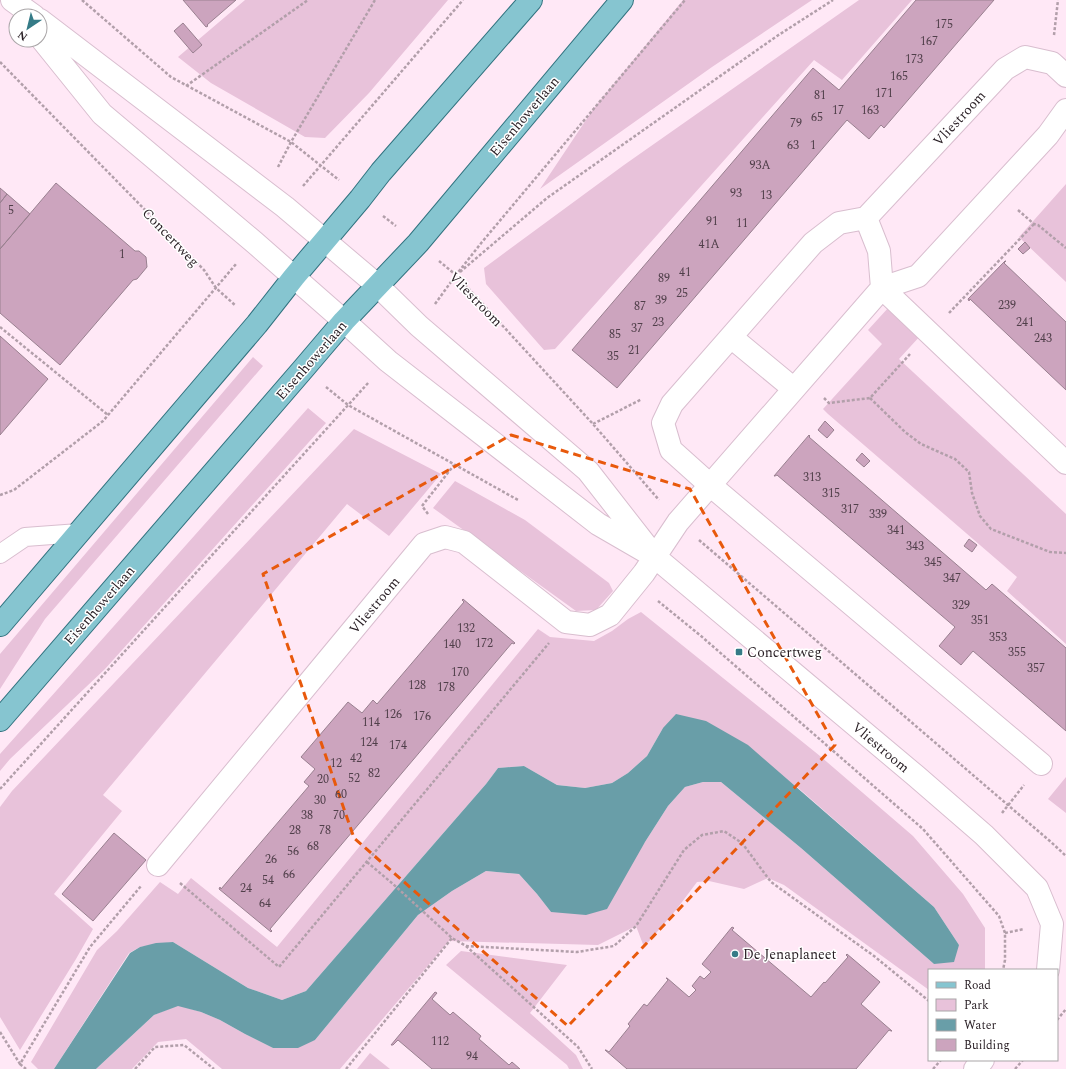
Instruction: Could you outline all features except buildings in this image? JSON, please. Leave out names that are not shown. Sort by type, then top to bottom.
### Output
[{"type":"main road","points":[[0,625],[257,324],[381,172],[531,0]]},
{"type":"main road","name":"Eisenhowerlaan","points":[[0,720],[344,321],[418,243],[622,0]]},
{"type":"street","points":[[11,0],[22,8]]},
{"type":"street","points":[[48,26],[265,192],[325,240],[377,285]]},
{"type":"street","points":[[48,47],[102,114],[344,321]]},
{"type":"street","name":"Vliestroom","points":[[866,218],[1005,70],[1025,57],[1059,69]]},
{"type":"street","points":[[445,537],[464,542],[566,622],[590,625],[610,615],[636,583],[678,522],[882,288],[918,276],[1048,135],[1066,110]]},
{"type":"street","points":[[1041,764],[710,485],[671,450],[663,423],[672,404],[813,243],[839,223],[866,218],[879,251],[882,288],[1066,463]]},
{"type":"street","name":"Vliestroom","points":[[377,285],[420,326],[588,471],[655,557]]},
{"type":"street","name":"Vliestroom","points":[[344,321],[388,361],[598,524],[655,557],[984,835],[1037,888],[1052,924],[1048,969]]},
{"type":"street","points":[[731,337],[794,389]]},
{"type":"street","name":"Vliestroom","points":[[158,865],[424,544],[445,537]]},
{"type":"street","points":[[975,1069],[982,1061]]},
{"type":"lane","points":[[0,554],[25,537],[79,533]]},
{"type":"path","points":[[82,0],[171,77],[291,142]]},
{"type":"path","points":[[186,86],[308,0]]},
{"type":"path","points":[[265,192],[291,142],[375,0]]},
{"type":"path","points":[[420,326],[456,275],[482,242],[685,0]]},
{"type":"path","points":[[456,275],[548,198],[777,36],[833,0]]},
{"type":"path","points":[[1058,0],[1059,69]]},
{"type":"path","name":"Concertweg","points":[[0,62],[204,270],[216,288],[257,324]]},
{"type":"path","name":"Vliestroom","points":[[291,142],[456,275],[594,424],[678,522],[1066,856]]},
{"type":"path","points":[[996,191],[1034,224],[1038,225],[1066,248]]},
{"type":"path","points":[[0,327],[108,415]]},
{"type":"path","points":[[304,368],[348,405],[522,502]]},
{"type":"path","points":[[870,398],[905,432],[921,444],[955,459],[969,472],[972,493],[980,516],[992,529],[1050,552],[1066,553]]},
{"type":"path","points":[[594,424],[642,399],[672,404]]},
{"type":"path","points":[[0,790],[348,405]]},
{"type":"path","points":[[445,537],[422,506],[454,465]]},
{"type":"path","points":[[636,583],[701,636],[923,829],[998,916],[1005,933],[1005,960],[1003,969]]},
{"type":"path","points":[[20,1064],[90,947],[158,865],[279,966],[566,622]]},
{"type":"path","points":[[984,835],[1041,764]]},
{"type":"path","points":[[466,946],[577,952],[614,946],[636,926],[684,850],[702,835],[724,831],[742,843],[771,882],[874,956],[928,1000]]},
{"type":"path","points":[[367,862],[452,938],[466,946],[578,1047],[592,1069]]},
{"type":"path","points":[[346,1069],[452,938]]},
{"type":"path","points":[[1058,1019],[1066,1009]]},
{"type":"path","points":[[0,1032],[20,1064],[26,1069]]},
{"type":"path","points":[[135,1069],[155,1047],[184,1044],[214,1069]]},
{"type":"path","points":[[933,1069],[940,1061]]},
{"type":"path","points":[[1015,1069],[1022,1061]]},
{"type":"highlighted area","points":[[511,435],[690,489],[835,745],[568,1026],[354,838],[263,574]]},
{"type":"green space","points":[[245,0],[448,0],[369,93],[325,138],[305,137],[211,83],[178,57]]},
{"type":"green space","points":[[683,0],[812,0],[712,67],[540,189],[594,108]]},
{"type":"green space","points":[[859,0],[912,0],[842,80],[814,60],[555,349],[544,350],[486,284],[484,268],[624,165]]},
{"type":"green space","points":[[1066,184],[1066,282],[1019,237]]},
{"type":"green space","points":[[889,307],[921,335],[899,359],[1066,514],[1066,644],[1007,591],[1017,577],[823,409],[882,344],[868,330]]},
{"type":"green space","points":[[253,357],[263,366],[45,619],[0,689],[0,654]]},
{"type":"green space","points":[[308,408],[326,423],[105,669],[10,759],[0,771],[0,754]]},
{"type":"green space","points":[[354,429],[441,474],[389,536],[347,504],[103,795],[122,811],[54,894],[93,929],[20,1050],[0,1017],[0,807],[12,791]]},
{"type":"green space","points":[[455,481],[525,520],[609,583],[613,591],[596,610],[576,611],[433,508]]},
{"type":"green space","points":[[641,612],[820,756],[913,836],[963,894],[985,928],[985,969],[928,969],[928,989],[784,885],[768,878],[744,889],[709,881],[697,882],[676,910],[644,947],[636,926],[598,945],[449,941],[340,1069],[222,1069],[186,1039],[158,1042],[132,1069],[96,1069],[154,1015],[178,1005],[220,1020],[273,1048],[315,1040],[418,915],[452,891],[486,871],[519,874],[551,912],[645,842],[668,806],[685,787],[703,782],[721,782],[801,848],[934,964],[959,945],[934,907],[796,786],[663,728],[647,756],[628,773],[612,783],[585,788],[557,785],[524,766],[498,768],[486,784],[306,991],[282,1000],[248,988],[173,942],[140,947],[129,953],[54,1069],[38,1069],[31,1062],[97,950],[117,931],[160,882],[178,894],[191,878],[277,947],[538,629],[550,637],[594,641],[612,631],[628,619]]},
{"type":"green space","points":[[1066,777],[1066,813],[1048,799]]},
{"type":"green space","points":[[461,951],[567,965],[530,1013],[576,1055],[583,1069],[569,1069],[567,1065],[446,965]]},
{"type":"green space","points":[[370,1053],[390,1069],[357,1069]]},
{"type":"water","points":[[676,714],[706,721],[748,745],[934,907],[959,945],[954,962],[934,964],[801,848],[721,782],[703,782],[685,787],[668,806],[645,842],[607,909],[586,915],[551,912],[519,874],[486,871],[452,891],[418,915],[315,1040],[298,1048],[273,1048],[220,1020],[201,1012],[178,1006],[154,1015],[96,1069],[54,1069],[130,953],[140,947],[156,943],[173,942],[248,988],[282,1000],[306,991],[486,784],[498,768],[524,766],[557,785],[585,788],[612,783],[628,773],[647,756],[663,728]]},
{"type":"place","name":"Concertweg","points":[[739,652]]},
{"type":"place","name":"De Jenaplaneet","points":[[735,954]]}]
